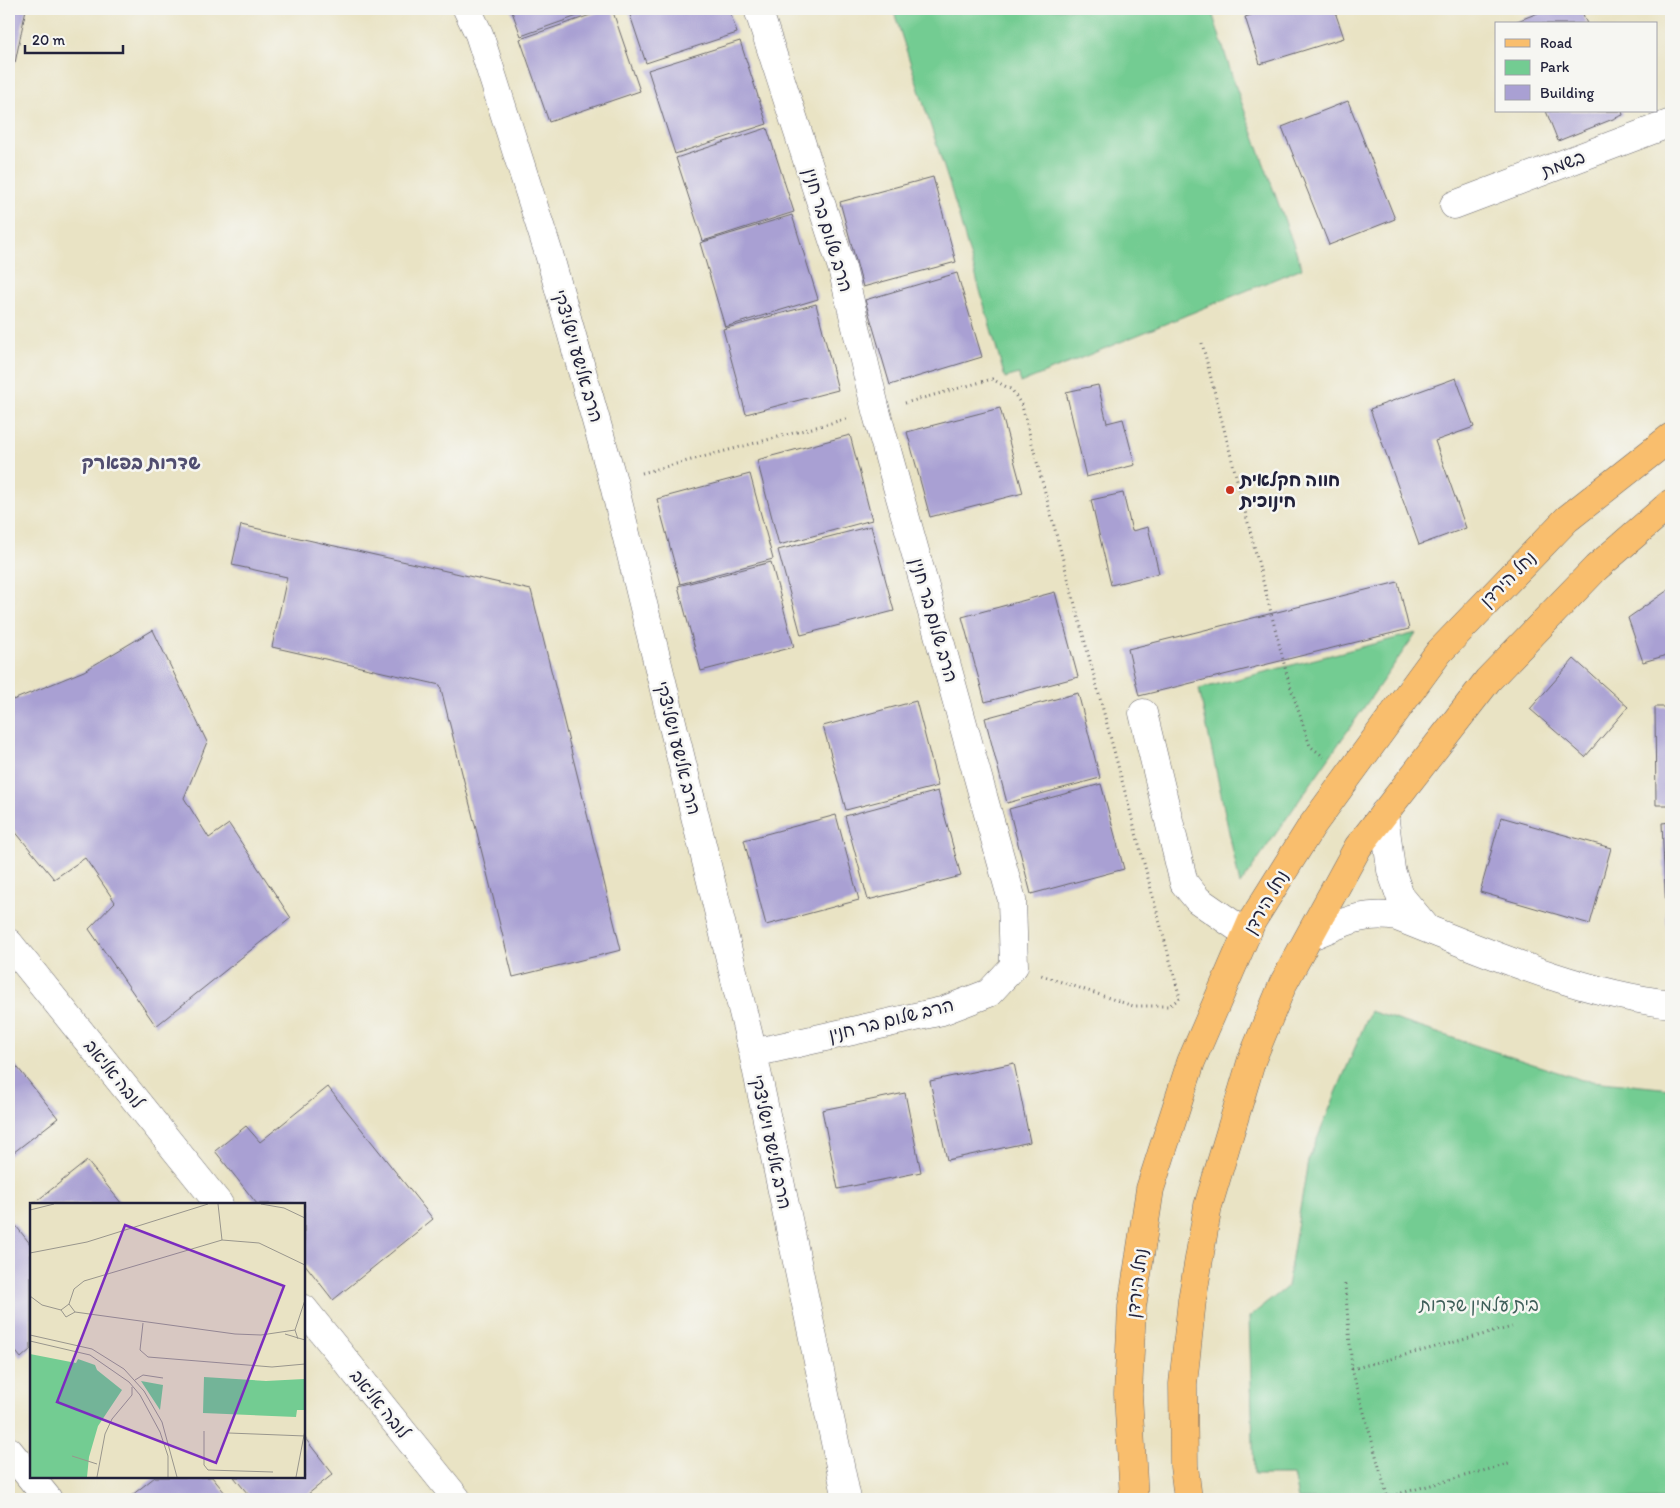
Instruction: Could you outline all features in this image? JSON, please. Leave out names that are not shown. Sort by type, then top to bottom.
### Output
[{"type":"main road","name":"נחל הירדן","points":[[1134,1499],[1128,1394],[1131,1326],[1150,1189],[1191,1062],[1252,921],[1311,827],[1439,652],[1506,579],[1566,519],[1671,437]]},
{"type":"main road","points":[[1188,1499],[1184,1466],[1183,1384],[1192,1300],[1208,1206],[1252,1059],[1283,984],[1311,936],[1358,847],[1488,680],[1596,568],[1671,503]]},
{"type":"street","name":"הרב אלישע וישליצקי","points":[[467,9],[479,34],[549,254],[613,481],[753,1053],[847,1499]]},
{"type":"street","name":"הרב שלום בר חנין","points":[[753,1053],[942,1011],[989,993],[1014,966],[1012,900],[876,411],[842,268],[758,9]]},
{"type":"street","name":"בשמת","points":[[1454,205],[1671,124]]},
{"type":"street","points":[[1143,713],[1184,883],[1198,900],[1247,934]]},
{"type":"street","points":[[1384,813],[1391,870],[1400,896],[1428,929]]},
{"type":"street","points":[[1311,936],[1358,918],[1378,914],[1397,917],[1525,966],[1644,1001],[1671,1004]]},
{"type":"street","name":"לובה אליאב","points":[[9,943],[218,1203]]},
{"type":"street","name":"לובה אליאב","points":[[305,1310],[457,1499]]},
{"type":"street","points":[[9,1452],[30,1477]]},
{"type":"street","points":[[31,1478],[48,1499]]},
{"type":"path","points":[[1202,343],[1288,679],[1304,729],[1310,746],[1348,777]]},
{"type":"path","points":[[613,481],[992,379],[1012,390],[1022,406],[1180,998],[1169,1006],[1133,1006],[1014,966]]},
{"type":"path","points":[[1345,1284],[1352,1369],[1388,1498],[1512,1463]]},
{"type":"path","points":[[1352,1369],[1512,1327]]},
{"type":"green space","points":[[893,9],[1211,9],[1233,79],[1302,268],[1020,383],[1019,374],[1005,378],[951,189]]},
{"type":"green space","points":[[1416,633],[1240,885],[1199,689]]},
{"type":"green space","name":"בית עלמין שדרות","points":[[1370,1011],[1582,1080],[1671,1089],[1671,1499],[1298,1499],[1293,1475],[1254,1475],[1249,1317],[1287,1287],[1308,1161]]},
{"type":"building","points":[[9,9],[26,9],[15,63],[9,61]]},
{"type":"building","points":[[511,9],[597,9],[521,36]]},
{"type":"building","points":[[612,9],[640,91],[549,122],[520,39]]},
{"type":"building","points":[[628,9],[729,9],[737,33],[646,63]]},
{"type":"building","points":[[1269,9],[1334,9],[1344,38],[1260,64],[1245,17]]},
{"type":"building","points":[[1548,9],[1581,9],[1586,22],[1515,22]]},
{"type":"building","points":[[740,41],[767,124],[675,154],[648,70]]},
{"type":"building","points":[[1348,101],[1395,219],[1329,245],[1282,127]]},
{"type":"building","points":[[1546,112],[1622,112],[1623,115],[1558,141]]},
{"type":"building","points":[[767,128],[794,212],[703,241],[676,158]]},
{"type":"building","points":[[933,177],[956,262],[863,287],[840,202]]},
{"type":"building","points":[[792,215],[818,299],[725,327],[700,243]]},
{"type":"building","points":[[957,273],[982,357],[890,385],[865,300]]},
{"type":"building","points":[[816,304],[838,390],[746,414],[723,329]]},
{"type":"building","points":[[1456,378],[1474,427],[1435,441],[1466,528],[1419,545],[1370,409]]},
{"type":"building","points":[[1098,385],[1107,423],[1123,419],[1135,465],[1086,477],[1066,392]]},
{"type":"building","points":[[1000,408],[1023,493],[930,517],[907,432]]},
{"type":"building","points":[[850,435],[872,520],[779,545],[757,460]]},
{"type":"building","points":[[750,474],[773,559],[680,584],[657,499]]},
{"type":"building","points":[[1123,493],[1132,531],[1148,527],[1159,573],[1111,585],[1091,500]]},
{"type":"building","points":[[241,525],[531,590],[621,950],[513,977],[440,685],[272,647],[287,577],[232,565]]},
{"type":"building","points":[[871,526],[894,611],[801,635],[778,550]]},
{"type":"building","points":[[771,562],[794,647],[701,671],[678,586]]},
{"type":"building","points":[[1398,582],[1409,629],[1139,696],[1128,649]]},
{"type":"building","points":[[1671,588],[1671,654],[1643,662],[1628,618]]},
{"type":"building","points":[[1055,592],[1078,677],[985,702],[962,617]]},
{"type":"building","points":[[153,630],[207,742],[184,798],[209,838],[229,824],[291,918],[156,1026],[89,929],[115,902],[85,858],[54,879],[9,824],[9,686],[13,700],[84,671]]},
{"type":"building","points":[[1574,659],[1628,707],[1585,757],[1530,709]]},
{"type":"building","points":[[1078,693],[1100,778],[1007,803],[985,718]]},
{"type":"building","points":[[916,701],[938,786],[846,810],[823,726]]},
{"type":"building","points":[[1655,707],[1671,707],[1671,805],[1656,805]]},
{"type":"building","points":[[1101,784],[1124,869],[1031,894],[1009,809]]},
{"type":"building","points":[[938,791],[961,876],[868,900],[845,816]]},
{"type":"building","points":[[836,815],[859,900],[766,925],[744,840]]},
{"type":"building","points":[[1501,817],[1611,848],[1590,924],[1480,892]]},
{"type":"building","points":[[1671,822],[1671,956],[1668,956],[1662,823]]},
{"type":"building","points":[[9,1059],[58,1118],[9,1156]]},
{"type":"building","points":[[1014,1063],[1030,1142],[947,1160],[930,1081]]},
{"type":"building","points":[[328,1087],[433,1219],[333,1300],[305,1264],[305,1203],[256,1203],[215,1151],[246,1126],[260,1142]]},
{"type":"building","points":[[905,1093],[921,1172],[838,1189],[822,1110]]},
{"type":"building","points":[[87,1161],[121,1203],[34,1203]]},
{"type":"building","points":[[13,1222],[30,1244],[30,1350],[21,1358],[9,1343],[9,1225]]},
{"type":"building","points":[[305,1438],[333,1474],[302,1499],[252,1499],[235,1478],[305,1478]]},
{"type":"building","points":[[154,1478],[213,1478],[230,1499],[127,1499]]},
{"type":"place","name":"חווה חקלאית חינוכית","points":[[1230,490]]},
{"type":"district","name":"שדרות בפארק","points":[[141,462]]}]
